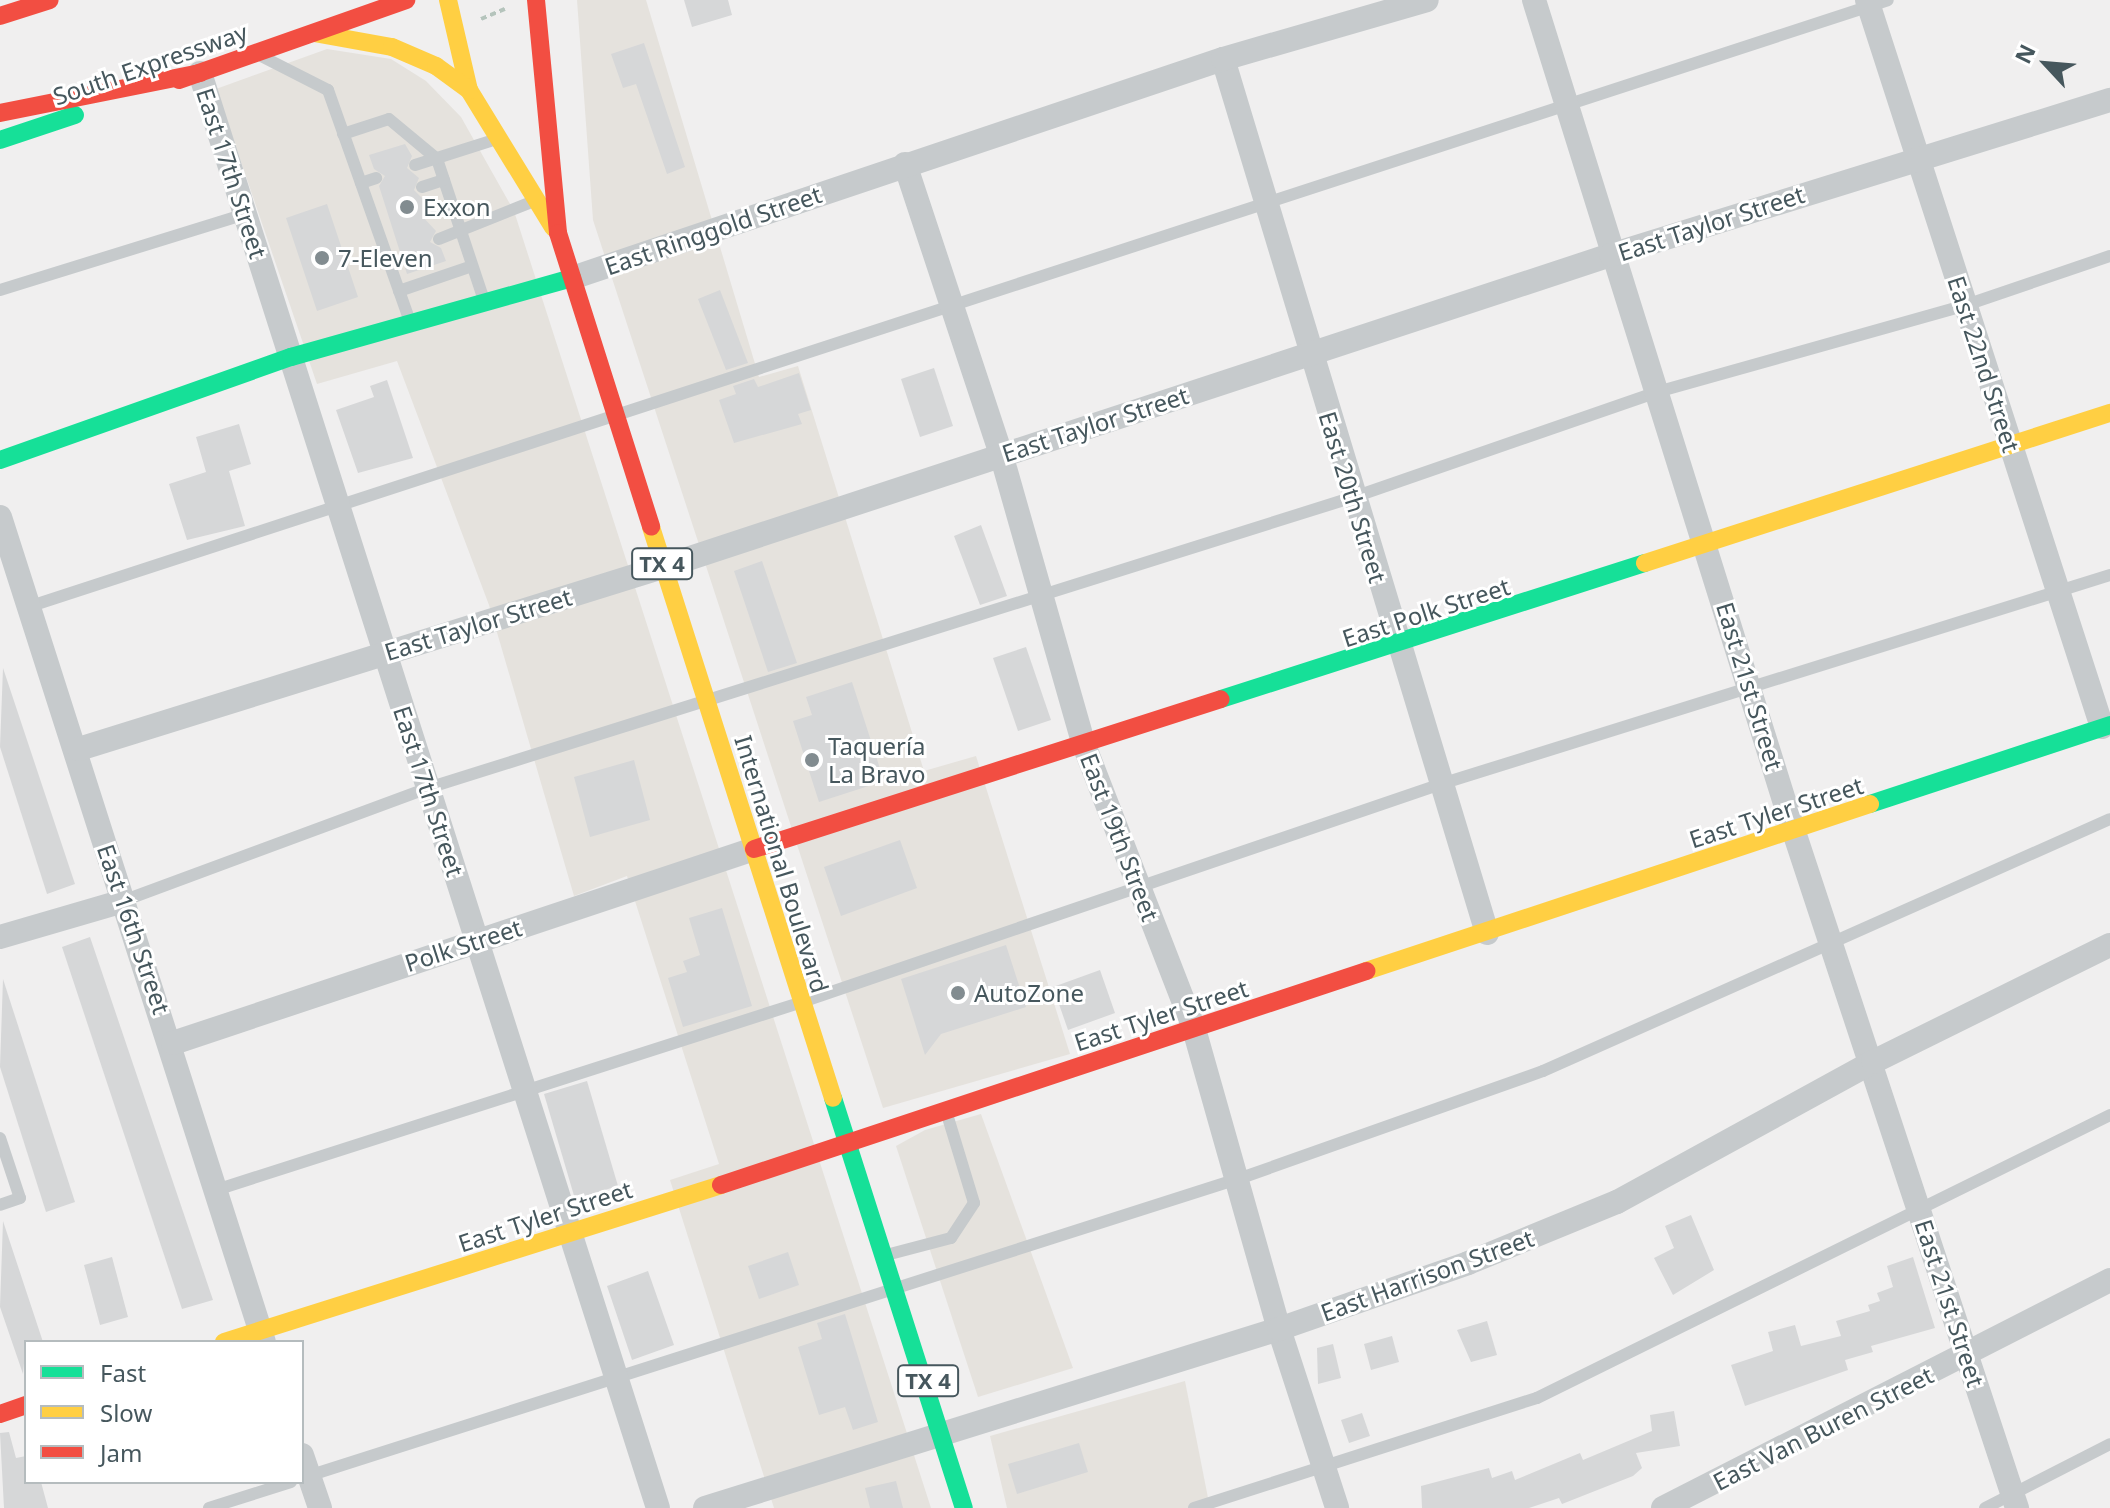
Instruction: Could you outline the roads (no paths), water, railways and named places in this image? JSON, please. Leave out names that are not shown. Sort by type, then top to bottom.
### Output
[{"type":"main road","points":[[0,16],[50,0]]},
{"type":"main road","points":[[314,33],[349,0]]},
{"type":"main road","name":"South Expressway","points":[[0,140],[406,0]]},
{"type":"main road","name":"International Boulevard","points":[[448,0],[469,90],[558,233]]},
{"type":"main road","name":"International Boulevard","points":[[536,0],[558,233],[614,420],[754,849],[799,1003],[850,1143],[945,1433],[964,1508]]},
{"type":"main road","points":[[314,33],[392,47],[436,66],[469,90]]},
{"type":"main road","points":[[0,113],[200,73]]},
{"type":"main road","name":"East Ringgold Street","points":[[0,460],[291,357],[572,278]]},
{"type":"main road","name":"East Polk Street","points":[[754,849],[1399,646],[2110,413]]},
{"type":"main road","name":"East Tyler Street","points":[[237,1340],[262,1336],[570,1235],[1794,832],[2106,726]]},
{"type":"main road","points":[[0,1414],[24,1406]]},
{"type":"street","name":"East Ringgold Street","points":[[572,278],[1223,59],[1427,0]]},
{"type":"street","name":"East 21st Street","points":[[1534,0],[1611,255],[1708,546],[1794,832],[1873,1062],[2015,1501]]},
{"type":"street","name":"East 22nd Street","points":[[1875,2],[1918,158],[2058,592],[2106,726]]},
{"type":"street","name":"East 20th Street","points":[[1223,59],[1487,933]]},
{"type":"street","name":"East 17th Street","points":[[200,73],[658,1508]]},
{"type":"street","name":"East Taylor Street","points":[[79,749],[663,567],[1611,255],[2110,100]]},
{"type":"street","name":"East 19th Street","points":[[905,164],[1001,454],[1084,745],[1194,1029],[1241,1178],[1279,1329],[1337,1508]]},
{"type":"street","name":"East 16th Street","points":[[0,517],[79,749],[120,902],[173,1043],[262,1336]]},
{"type":"street","name":"Polk Street","points":[[173,1043],[754,849]]},
{"type":"street","points":[[0,937],[120,902]]},
{"type":"street","name":"East Harrison Street","points":[[705,1508],[1279,1329],[1468,1263],[1617,1202],[1873,1062],[2110,945]]},
{"type":"street","name":"East Van Buren Street","points":[[1663,1508],[2110,1280]]},
{"type":"street","points":[[304,1479],[320,1508]]},
{"type":"lane","points":[[31,606],[614,420],[1264,200],[1566,108],[1875,2]]},
{"type":"lane","points":[[255,53],[328,90],[411,324]]},
{"type":"lane","points":[[343,134],[389,119],[437,159],[485,303]]},
{"type":"lane","points":[[415,165],[497,138]]},
{"type":"lane","points":[[361,183],[376,178]]},
{"type":"lane","points":[[422,187],[444,180]]},
{"type":"lane","points":[[369,205],[384,200]]},
{"type":"lane","points":[[439,239],[537,200]]},
{"type":"lane","points":[[430,213],[452,206]]},
{"type":"lane","points":[[0,290],[245,214]]},
{"type":"lane","points":[[377,230],[392,225]]},
{"type":"lane","points":[[388,257],[401,252]]},
{"type":"lane","points":[[120,902],[428,788],[706,705],[1040,592],[1354,497],[1657,392],[1966,305],[2110,256]]},
{"type":"lane","points":[[399,291],[472,266]]},
{"type":"lane","points":[[216,1190],[799,1003],[1138,883],[1441,784],[2110,575]]},
{"type":"lane","points":[[304,1472],[616,1378],[1241,1178],[1543,1071],[2110,819]]},
{"type":"lane","points":[[886,1255],[951,1238],[974,1203],[946,1111]]},
{"type":"lane","points":[[1194,1508],[1537,1398],[1921,1212],[2110,1115]]},
{"type":"lane","points":[[0,1138],[20,1198],[0,1205]]},
{"type":"lane","points":[[1985,1508],[2015,1501],[2110,1444]]},
{"type":"lane","points":[[209,1508],[272,1484]]},
{"type":"place","name":"Exxon","points":[[407,207]]},
{"type":"place","name":"7-Eleven","points":[[322,258]]},
{"type":"place","name":"Taquería La Bravo","points":[[812,760]]},
{"type":"place","name":"AutoZone","points":[[958,993]]}]
